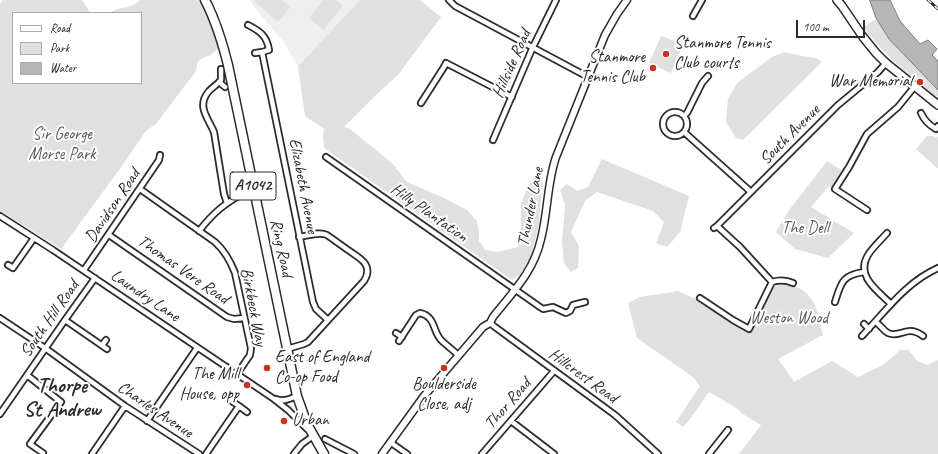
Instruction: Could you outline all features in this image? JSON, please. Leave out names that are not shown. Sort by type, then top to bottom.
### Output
[{"type":"highway","name":"Ring Road","points":[[205,0],[222,39],[228,64],[297,396],[307,424],[324,454]]},
{"type":"main road","points":[[837,0],[869,45],[886,63],[938,105]]},
{"type":"street","points":[[449,0],[455,6],[588,77]]},
{"type":"street","name":"Hillside Road","points":[[493,140],[533,47],[556,0]]},
{"type":"street","name":"Thunder Lane","points":[[382,454],[424,396],[483,326],[490,323],[493,317],[526,276],[538,250],[544,225],[554,164],[605,35],[627,0]]},
{"type":"street","points":[[693,16],[702,0]]},
{"type":"street","points":[[248,25],[263,34],[268,42],[269,50],[255,53]]},
{"type":"street","name":"Elizabeth Avenue","points":[[262,52],[314,306],[328,320]]},
{"type":"street","points":[[421,103],[446,63],[512,97]]},
{"type":"street","name":"South Avenue","points":[[772,282],[740,248],[716,227],[838,105],[878,72],[886,63]]},
{"type":"street","points":[[221,69],[221,80],[209,91],[206,96],[204,109],[214,132],[224,194],[227,203]]},
{"type":"street","points":[[684,116],[687,113],[701,80],[708,76]]},
{"type":"street","points":[[219,82],[225,87]]},
{"type":"street","points":[[867,210],[835,188],[849,167],[867,134],[898,107],[915,86]]},
{"type":"street","points":[[676,112],[684,116],[687,124],[684,132],[681,134],[672,135],[665,130],[664,122],[668,114],[676,112]]},
{"type":"street","points":[[921,113],[925,120],[935,129]]},
{"type":"street","points":[[684,132],[750,192]]},
{"type":"street","name":"Davidson Road","points":[[84,270],[160,160],[160,154]]},
{"type":"street","name":"Hilly Plantation","points":[[326,157],[543,309],[553,307],[566,313],[570,311],[573,305],[583,304]]},
{"type":"street","name":"Birkbeck Way","points":[[140,189],[215,242],[227,254],[232,263],[251,345],[250,355],[237,374]]},
{"type":"street","points":[[199,231],[217,210],[246,192]]},
{"type":"street","name":"Laundry Lane","points":[[0,216],[84,270],[274,399],[295,416],[313,436]]},
{"type":"street","points":[[287,348],[308,342],[364,281],[368,273],[364,262],[324,233],[300,237]]},
{"type":"street","points":[[887,233],[867,256],[864,272],[871,285],[892,304]]},
{"type":"street","name":"Thomas Vere Road","points":[[109,235],[227,317],[234,319],[244,318]]},
{"type":"street","points":[[13,268],[34,238]]},
{"type":"street","points":[[862,336],[914,282],[938,268]]},
{"type":"street","points":[[835,302],[841,284],[844,280],[849,276],[864,272]]},
{"type":"street","name":"South Hill Road","points":[[0,414],[95,278]]},
{"type":"street","points":[[700,298],[749,329],[772,282],[778,280],[790,281],[793,283]]},
{"type":"street","points":[[399,341],[416,315],[420,313],[428,316],[440,339],[458,355]]},
{"type":"street","name":"Charles Avenue","points":[[0,318],[45,348],[125,406],[199,454]]},
{"type":"street","points":[[65,320],[107,349]]},
{"type":"street","points":[[876,322],[889,334],[893,335],[909,330],[918,332],[922,336]]},
{"type":"street","name":"Hillcrest Road","points":[[490,323],[615,415],[658,454]]},
{"type":"street","points":[[864,324],[869,329]]},
{"type":"street","points":[[396,333],[402,337]]},
{"type":"street","points":[[102,346],[106,340]]},
{"type":"street","points":[[147,421],[197,348]]},
{"type":"street","name":"Thor Road","points":[[482,454],[554,371]]},
{"type":"street","points":[[27,375],[61,402],[30,444],[43,453]]},
{"type":"street","points":[[274,399],[285,401],[297,396]]},
{"type":"street","points":[[230,400],[247,412]]},
{"type":"street","points":[[92,454],[125,406]]},
{"type":"street","points":[[206,454],[239,406]]},
{"type":"street","points":[[511,421],[554,454]]},
{"type":"street","points":[[709,454],[728,430]]},
{"type":"street","points":[[294,454],[302,444],[313,436]]},
{"type":"street","points":[[325,439],[354,454]]},
{"type":"street","points":[[390,442],[407,454]]},
{"type":"shaded area","points":[[250,0],[360,0],[298,66],[282,40],[253,6]]},
{"type":"green space","name":"Sir George Morse Park","points":[[3,0],[81,0],[89,12],[12,12],[12,84],[142,84],[142,12],[111,12],[133,5],[140,0],[200,0],[216,36],[219,48],[211,55],[199,61],[196,71],[156,124],[146,131],[61,249],[0,211],[0,4]]},
{"type":"green space","points":[[282,0],[290,7],[278,22],[254,1]]},
{"type":"green space","points":[[324,0],[336,0],[343,6],[323,30],[309,18]]},
{"type":"green space","points":[[360,0],[420,0],[441,17],[398,75],[344,127],[350,129],[393,164],[407,182],[467,210],[477,221],[479,241],[485,250],[498,252],[518,247],[521,226],[521,203],[528,186],[536,175],[543,177],[539,224],[532,254],[520,275],[512,280],[324,148],[324,129],[305,116],[298,66]]},
{"type":"green space","points":[[876,19],[889,39],[938,90],[938,99],[889,56],[863,27]]},
{"type":"green space","name":"Stanmore Tennis Club courts","points":[[661,36],[683,44],[671,73],[649,63]]},
{"type":"green space","points":[[784,52],[816,58],[822,62],[743,140],[736,138],[726,122],[728,99],[738,82],[772,57]]},
{"type":"green space","points":[[927,136],[933,136],[936,138],[938,136],[938,168],[916,149]]},
{"type":"green space","points":[[602,159],[689,196],[680,232],[667,247],[656,243],[664,222],[653,211],[597,192],[585,201],[571,232],[579,246],[578,268],[571,272],[564,263],[562,242],[565,205],[560,190],[567,184],[577,191],[588,187]]},
{"type":"green space","name":"The Dell","points":[[827,161],[844,172],[833,188],[829,186],[811,207],[854,233],[828,258],[795,249],[776,232],[790,209]]},
{"type":"green space","name":"Weston Wood","points":[[782,281],[801,289],[812,300],[816,307],[823,335],[778,359],[794,382],[832,361],[858,377],[883,365],[900,350],[908,350],[917,361],[927,365],[938,360],[938,454],[739,454],[761,425],[709,392],[683,427],[676,422],[700,386],[693,377],[637,338],[628,303],[640,297],[678,291],[698,300],[749,331],[772,287],[775,283]]},
{"type":"water","points":[[870,0],[890,0],[900,21],[920,44],[928,40],[937,49],[932,55],[938,61],[938,90],[889,39],[876,18]]},
{"type":"railway","points":[[928,0],[938,9]]},
{"type":"place","name":"Stanmore Tennis Club courts","points":[[666,54]]},
{"type":"place","name":"Stanmore Tennis Club","points":[[653,68]]},
{"type":"place","name":"War Memorial","points":[[920,82]]},
{"type":"place","name":"East of England Co-op Food","points":[[267,368]]},
{"type":"place","name":"Boulderside Close, adj","points":[[444,368]]},
{"type":"place","name":"The Mill House, opp","points":[[247,385]]},
{"type":"place","name":"Urban","points":[[284,421]]},
{"type":"district","name":"Thorpe St Andrew","points":[[62,398]]}]
